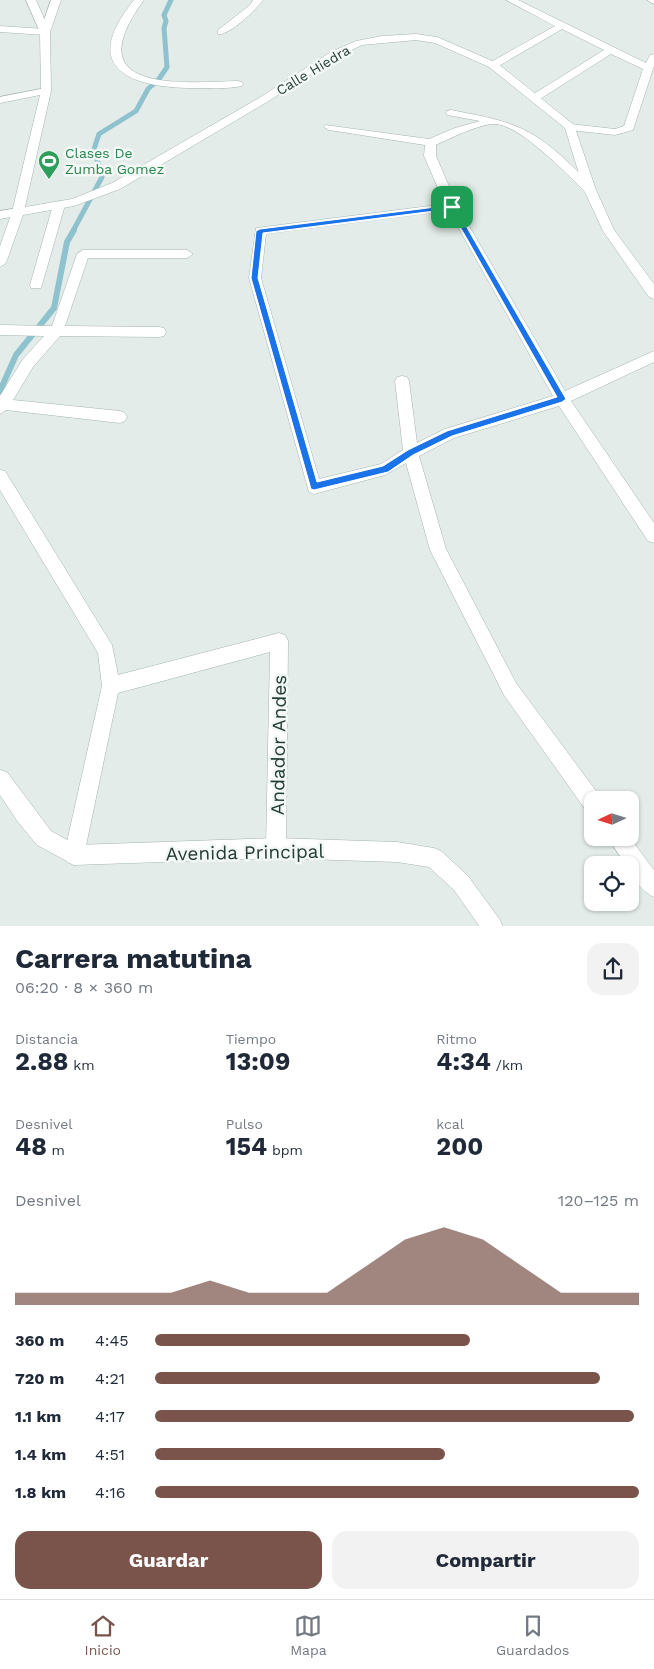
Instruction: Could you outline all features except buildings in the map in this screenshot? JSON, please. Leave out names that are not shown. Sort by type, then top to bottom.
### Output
[{"type":"street","points":[[31,0],[45,32]]},
{"type":"street","points":[[0,263],[18,212],[46,91],[45,32],[56,0]]},
{"type":"street","points":[[139,0],[118,32],[116,51],[118,64],[129,74],[140,80],[162,85],[238,84]]},
{"type":"street","points":[[221,32],[253,8],[258,0]]},
{"type":"street","points":[[511,0],[648,68]]},
{"type":"street","points":[[493,65],[563,25]]},
{"type":"street","points":[[0,28],[45,32]]},
{"type":"street","name":"Calle Hiedra","points":[[0,215],[74,202],[116,186],[263,100],[336,54],[359,43],[382,39],[416,37],[437,40],[493,65],[536,97],[570,127]]},
{"type":"street","points":[[536,97],[610,50]]},
{"type":"street","points":[[654,58],[648,68],[629,128],[615,132],[570,127],[590,190],[610,231],[654,294]]},
{"type":"street","points":[[0,100],[46,91]]},
{"type":"street","points":[[451,113],[511,126],[532,138],[552,153],[590,190]]},
{"type":"street","points":[[329,127],[431,143],[444,136],[473,126],[494,122]]},
{"type":"street","points":[[431,143],[430,156],[452,207],[562,399],[654,536]]},
{"type":"street","points":[[36,285],[59,205]]},
{"type":"street","points":[[452,207],[260,231],[255,278],[314,487],[385,469],[450,433],[562,399],[654,356]]},
{"type":"street","points":[[120,416],[1,406],[50,331],[83,254],[187,254]]},
{"type":"street","points":[[0,330],[159,332]]},
{"type":"street","points":[[402,381],[411,453],[438,550],[510,689],[584,791]]},
{"type":"street","points":[[0,476],[106,650],[111,686],[74,855],[44,838],[0,779]]},
{"type":"street","name":"Andador Andes","points":[[111,686],[279,641],[276,848]]},
{"type":"street","points":[[624,846],[654,887]]},
{"type":"street","name":"Avenida Principal","points":[[74,855],[276,848],[397,852],[434,858],[461,883],[493,926]]},
{"type":"waterway","points":[[73,231],[102,177],[94,149],[99,134],[136,111],[148,89],[159,79],[167,67],[164,28],[166,21],[164,15],[171,0]]},
{"type":"waterway","points":[[0,391],[16,355],[54,308],[67,242],[74,230]]},
{"type":"place","name":"Clases De Zumba Gomez","points":[[49,180]]},
{"type":"route","points":[[452,207],[562,399],[450,433],[385,469],[314,487],[255,278],[260,231],[452,207]]}]
